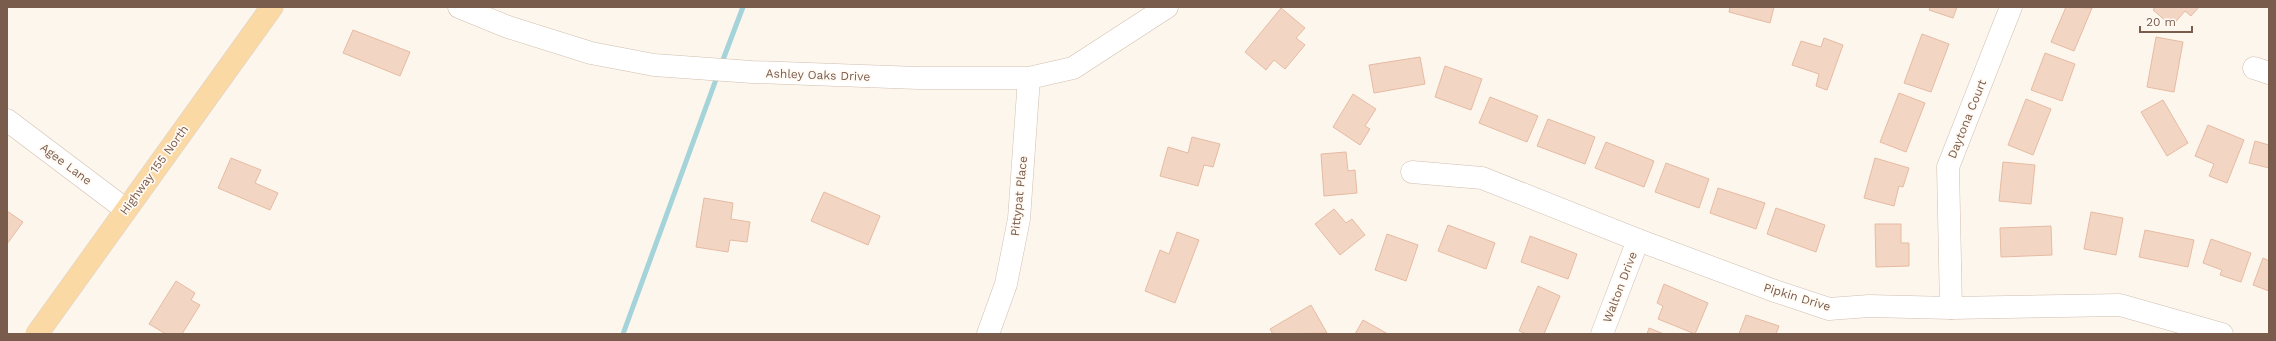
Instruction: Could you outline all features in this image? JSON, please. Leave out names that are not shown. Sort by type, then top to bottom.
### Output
[{"type":"main road","name":"Highway 155 North","points":[[37,334],[125,209],[272,7]]},
{"type":"street","name":"Ashley Oaks Drive","points":[[459,7],[508,27],[591,53],[654,65],[752,72],[894,78],[1029,78],[1073,68],[1167,7]]},
{"type":"street","name":"Daytona Court","points":[[1951,308],[1948,167],[2011,7]]},
{"type":"street","name":"Pittypat Place","points":[[988,334],[1006,284],[1019,219],[1029,78]]},
{"type":"street","name":"Agee Lane","points":[[7,120],[125,209]]},
{"type":"street","name":"Pipkin Drive","points":[[1412,172],[1482,178],[1638,240],[1772,290],[1829,309],[1870,306],[1951,308],[2120,305],[2222,334]]},
{"type":"street","name":"Walton Drive","points":[[1602,334],[1638,240]]},
{"type":"building","points":[[1730,7],[1774,7],[1770,23],[1729,12]]},
{"type":"building","points":[[1930,7],[1957,7],[1953,18],[1929,10]]},
{"type":"building","points":[[2066,7],[2092,8],[2074,51],[2051,42]]},
{"type":"building","points":[[2155,7],[2199,7],[2191,16],[2185,11],[2172,26],[2153,10]]},
{"type":"building","points":[[1281,8],[1305,28],[1296,38],[1305,45],[1285,69],[1274,60],[1266,70],[1245,52]]},
{"type":"building","points":[[353,30],[410,52],[400,76],[343,53]]},
{"type":"building","points":[[1922,34],[1949,44],[1931,92],[1904,83]]},
{"type":"building","points":[[2156,37],[2183,42],[2174,92],[2147,87]]},
{"type":"building","points":[[1824,38],[1843,45],[1827,90],[1816,86],[1819,74],[1792,65],[1801,41],[1821,47]]},
{"type":"building","points":[[2045,53],[2075,64],[2062,101],[2031,90]]},
{"type":"building","points":[[1420,57],[1425,84],[1374,93],[1369,65]]},
{"type":"building","points":[[1445,66],[1482,79],[1471,110],[1435,97]]},
{"type":"building","points":[[1899,93],[1925,103],[1906,152],[1880,142]]},
{"type":"building","points":[[1353,94],[1376,109],[1365,126],[1370,129],[1360,145],[1333,127]]},
{"type":"building","points":[[1490,97],[1538,116],[1527,142],[1479,123]]},
{"type":"building","points":[[2026,99],[2051,109],[2033,155],[2008,145]]},
{"type":"building","points":[[2163,100],[2188,143],[2167,156],[2141,112]]},
{"type":"building","points":[[1548,119],[1595,137],[1585,164],[1537,146]]},
{"type":"building","points":[[2208,125],[2244,140],[2227,183],[2209,176],[2214,164],[2195,156]]},
{"type":"building","points":[[1192,137],[1220,144],[1213,167],[1204,165],[1198,186],[1160,176],[1168,147],[1188,153]]},
{"type":"building","points":[[2255,141],[2269,145],[2269,168],[2249,163]]},
{"type":"building","points":[[1606,142],[1654,161],[1644,187],[1595,168]]},
{"type":"building","points":[[1346,152],[1348,171],[1355,170],[1357,193],[1324,196],[1321,154]]},
{"type":"building","points":[[231,158],[261,170],[255,183],[278,193],[270,210],[218,188]]},
{"type":"building","points":[[1875,158],[1909,168],[1903,187],[1899,186],[1894,206],[1864,198]]},
{"type":"building","points":[[2003,162],[2035,165],[2031,204],[1999,201]]},
{"type":"building","points":[[1666,163],[1709,179],[1699,208],[1655,192]]},
{"type":"building","points":[[1718,188],[1765,203],[1756,229],[1710,213]]},
{"type":"building","points":[[824,192],[880,216],[868,245],[811,221]]},
{"type":"building","points":[[704,198],[733,203],[731,219],[750,222],[747,242],[730,240],[728,252],[696,247]]},
{"type":"building","points":[[1776,208],[1825,225],[1816,252],[1767,234]]},
{"type":"building","points":[[1334,209],[1346,223],[1352,219],[1365,235],[1340,255],[1315,224]]},
{"type":"building","points":[[7,211],[23,222],[7,244]]},
{"type":"building","points":[[2091,212],[2123,218],[2116,255],[2084,249]]},
{"type":"building","points":[[1875,224],[1901,224],[1901,243],[1909,243],[1909,266],[1876,267]]},
{"type":"building","points":[[1448,225],[1495,243],[1486,269],[1438,251]]},
{"type":"building","points":[[2051,226],[2052,255],[2001,257],[2000,228]]},
{"type":"building","points":[[2145,230],[2194,240],[2188,267],[2139,257]]},
{"type":"building","points":[[1177,232],[1199,240],[1175,303],[1145,291],[1160,250],[1169,254]]},
{"type":"building","points":[[1387,234],[1418,245],[1406,281],[1375,270]]},
{"type":"building","points":[[1530,236],[1577,254],[1568,279],[1521,262]]},
{"type":"building","points":[[2211,239],[2251,253],[2241,282],[2220,275],[2222,270],[2203,263]]},
{"type":"building","points":[[2263,258],[2269,261],[2269,291],[2253,285]]},
{"type":"building","points":[[176,281],[195,293],[191,300],[200,305],[182,334],[166,334],[149,324]]},
{"type":"building","points":[[1664,284],[1708,303],[1695,334],[1658,319],[1663,306],[1657,303]]},
{"type":"building","points":[[1538,286],[1560,296],[1544,334],[1527,334],[1519,331]]},
{"type":"building","points":[[1311,305],[1327,333],[1273,334],[1270,329]]},
{"type":"building","points":[[1746,315],[1779,326],[1776,334],[1739,334]]},
{"type":"building","points":[[1363,320],[1388,334],[1355,334]]},
{"type":"building","points":[[1649,328],[1664,334],[1647,334]]},
{"type":"waterway","points":[[721,65],[743,7]]},
{"type":"waterway","points":[[623,334],[718,74]]}]
